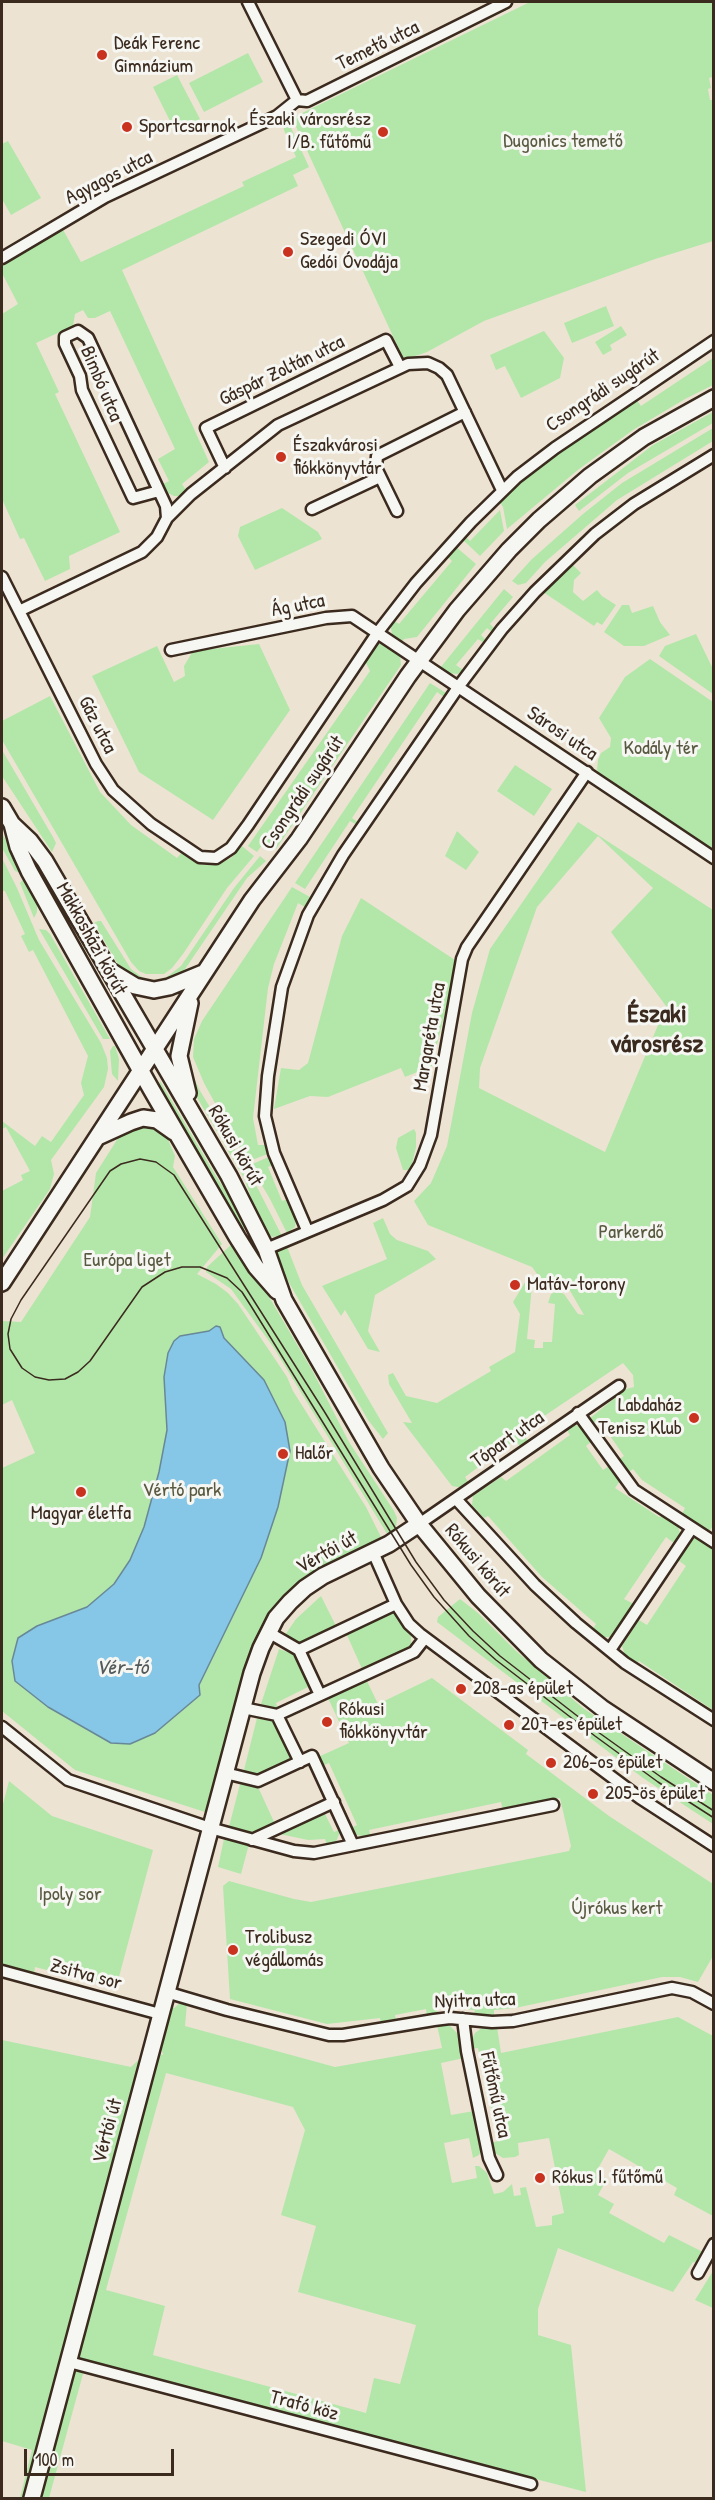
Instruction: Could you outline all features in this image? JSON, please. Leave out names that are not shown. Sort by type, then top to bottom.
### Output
[{"type":"main road","name":"Csongrádi sugárút","points":[[2,1283],[252,900],[299,839],[419,661],[457,610],[490,570],[554,506],[590,476],[644,437],[714,398]]},
{"type":"main road","name":"Makkosházi körút","points":[[2,807],[12,824],[18,847],[29,871],[141,1071]]},
{"type":"main road","name":"Makkosházi körút","points":[[12,824],[30,841],[45,861],[155,1049]]},
{"type":"main road","points":[[107,967],[127,982],[154,990],[169,987],[203,973]]},
{"type":"main road","points":[[194,988],[179,1056],[183,1080],[197,1120]]},
{"type":"main road","name":"Rókusi körút","points":[[155,1049],[234,1186],[266,1249],[284,1300]]},
{"type":"main road","name":"Rókusi körút","points":[[141,1071],[240,1242],[256,1267],[284,1300],[381,1468],[419,1524],[484,1603],[541,1660],[602,1708],[714,1782]]},
{"type":"main road","points":[[98,1137],[143,1118],[163,1123],[180,1138]]},
{"type":"main road","points":[[240,1242],[248,1248],[266,1249]]},
{"type":"main road","points":[[256,1267],[260,1253],[266,1249]]},
{"type":"main road","name":"Vértói út","points":[[32,2499],[252,1673],[268,1632],[290,1602],[305,1588],[323,1576],[373,1552],[419,1524]]},
{"type":"street","points":[[250,2],[297,100]]},
{"type":"street","name":"Temető utca","points":[[297,100],[307,101],[493,4],[506,2]]},
{"type":"street","name":"Agyagos utca","points":[[2,258],[105,197],[277,116],[297,100]]},
{"type":"street","name":"Bimbó utca","points":[[159,491],[133,498],[82,390],[80,376],[65,344],[65,337],[78,332],[88,338],[166,506],[167,518]]},
{"type":"street","name":"Gáspár Zoltán utca","points":[[225,468],[206,428],[386,340],[400,367]]},
{"type":"street","name":"Csongrádi sugárút","points":[[200,857],[207,860],[216,858],[231,848],[378,632],[455,539],[502,490],[563,442],[714,341]]},
{"type":"street","points":[[19,611],[142,552],[157,537],[167,518],[191,494],[278,425],[400,367],[421,362],[439,368],[450,380],[502,490]]},
{"type":"street","points":[[397,511],[380,477],[375,461],[381,453],[465,412]]},
{"type":"street","points":[[307,1230],[274,1153],[265,1116],[268,1076],[282,987],[308,915],[338,863],[459,686],[502,629],[535,592],[595,534],[634,504],[714,454]]},
{"type":"street","points":[[312,508],[380,477]]},
{"type":"street","name":"Gáz utca","points":[[2,577],[96,764],[113,790],[151,824],[200,857]]},
{"type":"street","name":"Ág utca","points":[[171,650],[335,617],[352,616],[419,661]]},
{"type":"street","name":"Sárosi utca","points":[[419,661],[714,858]]},
{"type":"street","name":"Margaréta utca","points":[[266,1249],[398,1193],[407,1186],[420,1165],[431,1135],[462,959],[467,948],[587,772]]},
{"type":"street","name":"Tópart utca","points":[[419,1524],[619,1386]]},
{"type":"street","points":[[578,1413],[634,1490],[714,1542]]},
{"type":"street","name":"Rókusi körút","points":[[456,1499],[535,1585],[576,1623],[625,1663],[714,1720]]},
{"type":"street","points":[[610,1650],[692,1528]]},
{"type":"street","points":[[373,1552],[396,1604],[410,1624],[425,1638],[639,1798],[714,1846]]},
{"type":"street","points":[[299,1650],[396,1604]]},
{"type":"street","points":[[268,1632],[299,1650],[320,1695]]},
{"type":"street","points":[[243,1708],[277,1715],[414,1652],[425,1638]]},
{"type":"street","points":[[277,1715],[300,1762]]},
{"type":"street","points":[[2,1726],[68,1780],[210,1828],[294,1851],[314,1853],[553,1805]]},
{"type":"street","points":[[225,1773],[258,1781],[312,1756],[353,1845]]},
{"type":"street","points":[[252,1840],[334,1802]]},
{"type":"street","name":"Zsitva sor","points":[[2,1971],[160,2014]]},
{"type":"street","name":"Nyitra utca","points":[[166,1992],[227,2010],[329,2035],[343,2035],[434,2020],[463,2019],[492,2022],[513,2020],[672,1988],[692,1992],[714,2004]]},
{"type":"street","name":"Fűtőmű utca","points":[[463,2019],[467,2051],[489,2158],[497,2175]]},
{"type":"street","points":[[698,2273],[714,2244]]},
{"type":"street","name":"Trafó köz","points":[[69,2362],[531,2484]]},
{"type":"green space","name":"Dugonics temető","points":[[530,2],[713,2],[713,77],[709,78],[711,88],[708,89],[710,100],[714,100],[713,241],[655,259],[484,321],[427,352],[404,360],[292,118]]},
{"type":"green space","points":[[248,53],[263,82],[204,112],[189,83]]},
{"type":"green space","points":[[177,75],[200,119],[175,131],[153,87]]},
{"type":"green space","points":[[287,119],[309,167],[293,175],[298,186],[122,270],[209,462],[182,484],[187,492],[181,496],[174,496],[161,485],[169,481],[158,459],[175,449],[110,311],[95,318],[88,318],[83,310],[75,314],[73,326],[36,343],[59,392],[55,394],[120,532],[69,556],[70,569],[45,581],[24,538],[20,539],[2,499],[2,314],[18,304],[2,273],[2,265],[62,228],[81,262],[244,186],[242,182],[296,157],[284,130],[283,123]]},
{"type":"green space","points":[[8,141],[41,198],[11,215],[2,199],[2,144]]},
{"type":"green space","points":[[606,306],[614,326],[572,343],[564,323]]},
{"type":"green space","points":[[621,326],[627,335],[610,345],[612,350],[603,355],[595,342]]},
{"type":"green space","points":[[544,331],[564,358],[560,378],[521,398],[505,366],[496,370],[490,355]]},
{"type":"green space","points":[[713,358],[713,385],[633,430],[579,469],[507,529],[500,502],[522,480],[636,399],[641,406]]},
{"type":"green space","points":[[713,412],[713,423],[628,473],[579,511],[575,505],[653,445]]},
{"type":"green space","points":[[713,428],[713,441],[617,500],[545,562],[526,583],[518,585],[512,581],[532,559],[622,483]]},
{"type":"green space","points":[[282,508],[318,532],[322,539],[255,570],[238,536],[240,527]]},
{"type":"green space","points":[[500,510],[504,531],[480,556],[462,539],[465,536],[470,541]]},
{"type":"green space","points":[[455,546],[476,564],[417,637],[404,639],[402,642],[392,634],[390,623],[393,620],[399,624],[452,561],[447,556]]},
{"type":"green space","points":[[572,564],[581,573],[574,580],[573,592],[583,601],[597,590],[616,605],[602,625],[597,622],[594,626],[543,592]]},
{"type":"green space","points":[[504,589],[513,597],[490,624],[495,629],[493,633],[487,628],[481,635],[486,640],[484,643],[478,639],[456,665],[463,670],[458,674],[447,673],[440,668]]},
{"type":"green space","points":[[622,605],[629,605],[632,613],[653,606],[660,622],[670,635],[644,646],[624,646],[604,632]]},
{"type":"green space","points":[[696,634],[713,669],[713,694],[659,656],[665,646]]},
{"type":"green space","points":[[259,644],[290,710],[213,820],[139,772],[92,676],[157,646],[174,682],[185,676],[184,666],[193,651]]},
{"type":"green space","points":[[387,644],[396,650],[400,655],[401,665],[276,849],[265,841],[257,852],[248,846],[370,671],[365,661],[374,647]]},
{"type":"green space","name":"Kodály tér","points":[[650,659],[713,702],[713,850],[710,851],[602,777],[597,770],[601,753],[610,747],[611,738],[599,718],[625,677]]},
{"type":"green space","points":[[430,683],[446,693],[444,697],[437,692],[354,815],[352,818],[359,823],[357,825],[350,821],[305,889],[295,883]]},
{"type":"green space","points":[[50,696],[100,792],[131,825],[177,858],[182,852],[203,865],[218,864],[231,858],[242,846],[254,856],[227,888],[183,954],[164,974],[146,974],[139,971],[131,962],[2,740],[2,721]]},
{"type":"green space","points":[[2,750],[56,843],[52,852],[2,776]]},
{"type":"green space","points":[[515,765],[552,789],[534,816],[497,791]]},
{"type":"green space","name":"Parkerdő","points":[[578,822],[713,910],[713,1526],[708,1533],[681,1516],[685,1508],[642,1480],[633,1469],[626,1474],[617,1461],[624,1456],[599,1420],[591,1424],[589,1419],[626,1389],[634,1387],[633,1375],[623,1363],[522,1431],[528,1441],[520,1446],[515,1440],[465,1477],[469,1483],[463,1488],[452,1486],[403,1422],[412,1423],[389,1384],[388,1375],[393,1373],[406,1396],[437,1403],[491,1371],[489,1367],[515,1352],[520,1314],[513,1302],[527,1279],[532,1285],[527,1339],[535,1340],[534,1348],[543,1348],[543,1342],[552,1342],[555,1304],[548,1303],[551,1294],[557,1291],[564,1294],[578,1314],[584,1315],[569,1289],[543,1282],[532,1267],[428,1225],[414,1201],[431,1183],[447,1146],[472,1013],[490,949]],"holes":[[[598,836],[653,888],[611,932],[666,1006],[605,1152],[479,1088],[480,1068],[537,907]]]},
{"type":"green space","points":[[457,831],[479,852],[466,870],[445,856]]},
{"type":"green space","points":[[2,833],[22,870],[20,873],[15,871],[2,848]]},
{"type":"green space","points":[[260,856],[266,861],[247,878],[183,972],[176,979],[160,982],[181,966],[234,888]]},
{"type":"green space","points":[[2,858],[39,940],[101,1043],[107,1058],[108,1069],[104,1087],[51,1160],[54,1174],[50,1189],[2,1259],[2,1191],[23,1180],[21,1175],[30,1171],[6,1127],[2,1129],[2,1121],[35,1146],[42,1136],[51,1142],[84,1095],[81,1083],[88,1056],[33,950],[29,952],[21,936],[25,934],[5,891],[2,891]]},
{"type":"green space","points":[[41,867],[134,1025],[131,1027],[38,869]]},
{"type":"green space","points":[[25,877],[37,903],[34,918],[20,883]]},
{"type":"green space","points":[[292,887],[310,897],[305,907],[298,903],[274,964],[268,988],[253,1118],[258,1145],[266,1145],[270,1153],[247,1162],[204,1083],[193,1057],[194,1039],[202,1021]]},
{"type":"green space","points":[[361,898],[458,962],[434,1056],[437,1064],[405,1077],[401,1068],[328,1097],[310,1096],[274,1109],[281,1068],[299,1070],[308,1063],[342,936]]},
{"type":"green space","points":[[101,921],[131,969],[146,980],[149,986],[125,974],[120,968],[94,923]]},
{"type":"green space","points":[[39,929],[46,930],[50,934],[110,1039],[103,1039]]},
{"type":"green space","points":[[115,1046],[119,1059],[118,1081],[112,1074],[110,1051]]},
{"type":"green space","points":[[187,1062],[199,1089],[254,1181],[282,1236],[269,1237],[263,1231],[244,1178],[188,1082]]},
{"type":"green space","points":[[160,1081],[249,1227],[243,1229],[159,1085]]},
{"type":"green space","name":"Vértó park","points":[[150,1123],[164,1130],[175,1156],[173,1167],[222,1244],[197,1274],[216,1284],[238,1304],[287,1377],[293,1391],[366,1507],[383,1541],[282,1600],[261,1630],[246,1673],[208,1813],[75,1770],[2,1711],[2,1468],[35,1453],[12,1400],[2,1405],[2,1321],[21,1322],[90,1217],[96,1173],[120,1135],[127,1128]]},
{"type":"green space","points":[[414,1129],[416,1147],[412,1164],[408,1170],[403,1170],[396,1148],[398,1138]]},
{"type":"green space","points":[[271,1156],[274,1164],[268,1167],[282,1201],[289,1199],[296,1218],[295,1227],[287,1233],[250,1165]]},
{"type":"green space","points":[[383,1218],[390,1234],[397,1240],[428,1251],[436,1259],[375,1295],[368,1331],[380,1352],[368,1349],[345,1310],[341,1316],[322,1286],[387,1259],[373,1223]]},
{"type":"green space","points":[[232,1244],[265,1290],[312,1370],[349,1442],[394,1511],[397,1518],[396,1527],[389,1537],[274,1348],[231,1289],[206,1272],[207,1267]]},
{"type":"green space","points":[[286,1244],[302,1285],[388,1433],[383,1439],[368,1420],[276,1260],[278,1249]]},
{"type":"green space","points":[[575,1425],[582,1427],[592,1441],[586,1446],[603,1470],[609,1466],[620,1481],[615,1488],[659,1517],[662,1516],[678,1525],[680,1534],[674,1543],[666,1537],[624,1599],[634,1604],[610,1637],[604,1637],[593,1629],[596,1624],[542,1577],[488,1516],[484,1518],[472,1505],[473,1496],[501,1477],[506,1481],[570,1435],[567,1430]]},
{"type":"green space","points":[[694,1538],[700,1539],[713,1548],[713,1710],[639,1661],[637,1663],[625,1655],[622,1646],[639,1620],[647,1625],[686,1566],[678,1560]]},
{"type":"green space","points":[[321,1596],[337,1628],[302,1645],[285,1635],[296,1619]]},
{"type":"green space","points":[[460,1599],[583,1708],[713,1795],[713,1824],[643,1778],[437,1622],[438,1617]]},
{"type":"green space","points":[[394,1610],[411,1632],[411,1645],[408,1650],[363,1671],[346,1633]]},
{"type":"green space","points":[[279,1649],[296,1655],[310,1686],[276,1703],[278,1709],[261,1704]]},
{"type":"green space","name":"Újrókus kert","points":[[432,1678],[528,1750],[526,1754],[609,1816],[713,1884],[713,1956],[698,1982],[680,1977],[662,1977],[515,2008],[494,2010],[494,2017],[474,2014],[475,2010],[465,2009],[465,2006],[437,2007],[438,2015],[427,2016],[426,2009],[395,2015],[396,2023],[381,2025],[380,2018],[327,2024],[230,1999],[223,1886],[229,1881],[311,1902],[569,1851],[571,1846],[560,1798],[503,1810],[501,1802],[369,1830],[371,1838],[357,1835],[351,1828],[357,1825],[329,1763],[322,1766],[318,1757],[349,1743],[328,1698],[366,1679],[378,1704]]},
{"type":"green space","points":[[257,1718],[276,1722],[293,1759],[256,1777],[243,1774]]},
{"type":"green space","name":"Ipoly sor","points":[[9,1781],[52,1816],[153,1850],[116,1988],[35,1967],[34,1974],[2,1965],[2,1808]]},
{"type":"green space","points":[[240,1784],[258,1787],[275,1824],[253,1836],[229,1827]]},
{"type":"green space","points":[[329,1809],[332,1811],[325,1814],[334,1832],[341,1829],[333,1844],[327,1846],[325,1839],[308,1840],[275,1833]]},
{"type":"green space","points":[[229,1838],[249,1844],[241,1874],[218,1867],[224,1839]]},
{"type":"green space","points":[[180,2003],[187,2004],[185,2026],[335,2067],[442,2048],[437,2025],[449,2025],[457,2033],[464,2058],[441,2063],[451,2115],[474,2111],[482,2148],[479,2155],[473,2158],[469,2138],[444,2143],[452,2183],[477,2178],[475,2166],[479,2166],[487,2173],[494,2194],[503,2192],[512,2184],[514,2196],[521,2195],[520,2188],[526,2187],[536,2227],[552,2225],[552,2216],[564,2213],[549,2138],[518,2143],[519,2155],[515,2157],[503,2158],[492,2151],[491,2143],[498,2141],[478,2048],[471,2049],[475,2033],[483,2027],[497,2027],[501,2053],[678,2017],[713,2036],[713,2216],[674,2195],[677,2188],[609,2149],[596,2172],[607,2179],[598,2195],[614,2204],[609,2213],[664,2243],[669,2235],[703,2252],[697,2263],[693,2262],[673,2292],[558,2248],[538,2309],[538,2335],[571,2345],[586,2492],[86,2363],[49,2498],[20,2498],[32,2450],[2,2441],[2,2040],[131,2067],[148,2051],[163,2055],[159,2039],[171,2007],[174,2008]],"holes":[[[166,2073],[293,2107],[305,2130],[281,2215],[316,2226],[298,2292],[416,2325],[400,2384],[374,2378],[366,2413],[153,2355],[165,2306],[106,2290]]]},
{"type":"green space","points":[[713,2271],[713,2308],[695,2300]]},
{"type":"water","name":"Vér-tó","points":[[216,1326],[220,1327],[224,1338],[264,1380],[285,1422],[290,1451],[278,1507],[261,1558],[199,1685],[200,1695],[155,1733],[130,1744],[111,1743],[48,1707],[15,1681],[12,1661],[18,1638],[37,1626],[87,1607],[114,1584],[130,1560],[144,1527],[159,1472],[167,1430],[164,1377],[168,1353],[174,1341],[180,1336],[209,1331]]},
{"type":"tram line","points":[[714,1811],[598,1732],[500,1656],[473,1631],[444,1600],[416,1562],[324,1411],[174,1175],[156,1162],[140,1159],[121,1164],[110,1171],[21,1300],[11,1319],[8,1334],[10,1349],[22,1368],[35,1377],[49,1380],[65,1379],[78,1372],[90,1361],[142,1287],[165,1272],[182,1267],[200,1267],[227,1278],[242,1292],[251,1306],[411,1565],[434,1597],[469,1636],[496,1660],[595,1736],[658,1782],[714,1818]]},
{"type":"place","name":"Deák Ferenc Gimnázium","points":[[102,55]]},
{"type":"place","name":"Sportcsarnok","points":[[127,127]]},
{"type":"place","name":"Északi városrész I/B. fűtőmű","points":[[383,132]]},
{"type":"place","name":"Szegedi ÓVI Gedói Óvodája","points":[[288,252]]},
{"type":"place","name":"Északvárosi fiókkönyvtár","points":[[281,457]]},
{"type":"place","name":"Matáv-torony","points":[[515,1285]]},
{"type":"place","name":"Labdaház Tenisz Klub","points":[[694,1418]]},
{"type":"place","name":"Halőr","points":[[283,1454]]},
{"type":"place","name":"Magyar életfa","points":[[81,1492]]},
{"type":"place","name":"208-as épület","points":[[461,1689]]},
{"type":"place","name":"Rókusi fiókkönyvtár","points":[[327,1722]]},
{"type":"place","name":"207-es épület","points":[[509,1725]]},
{"type":"place","name":"206-os épület","points":[[551,1763]]},
{"type":"place","name":"205-ös épület","points":[[593,1794]]},
{"type":"place","name":"Trolibusz végállomás","points":[[233,1950]]},
{"type":"place","name":"Rókus I. fűtőmű","points":[[540,2178]]},
{"type":"district","name":"Északi városrész","points":[[657,1030]]},
{"type":"park label","name":"Európa liget","points":[[127,1261]]}]
